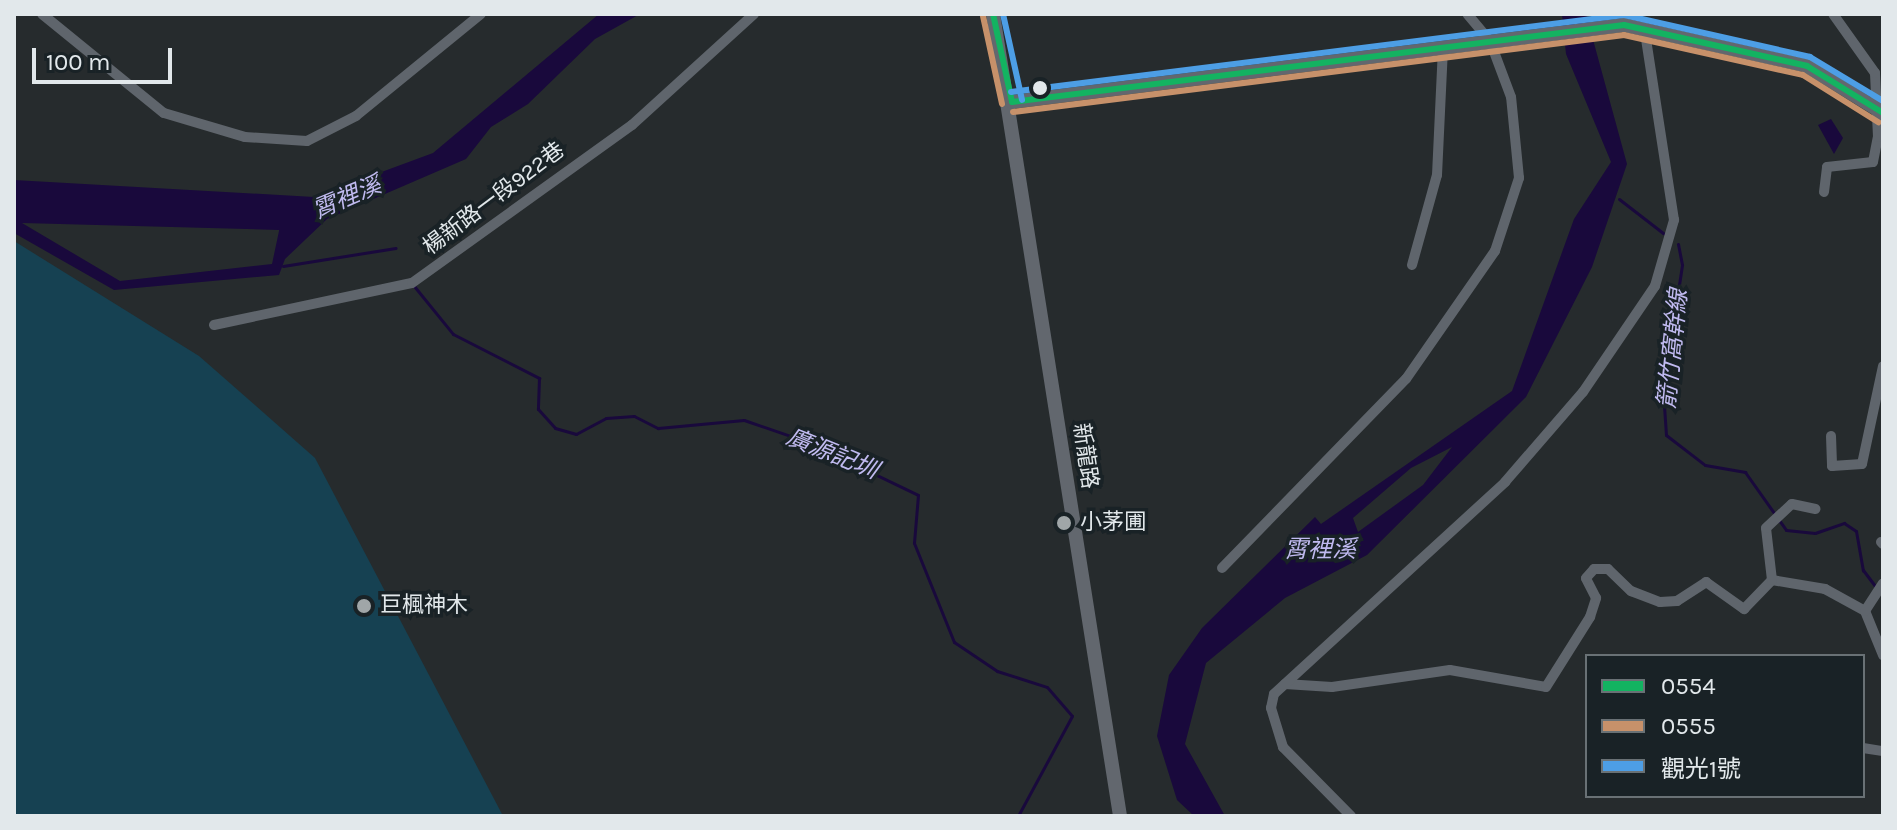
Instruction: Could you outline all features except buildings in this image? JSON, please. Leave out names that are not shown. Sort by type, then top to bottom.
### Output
[{"type":"main road","name":"新龍路","points":[[993,14],[1012,102],[1120,816]]},
{"type":"main road","points":[[1012,102],[1443,46],[1644,27],[1807,66],[1881,111]]},
{"type":"street","points":[[42,14],[164,113],[245,137],[307,141],[356,116],[481,14]]},
{"type":"street","name":"楊新路一段922巷","points":[[214,325],[376,297],[412,283],[632,125],[754,14]]},
{"type":"street","points":[[1222,568],[1406,379],[1495,251],[1519,178],[1511,97],[1490,41],[1467,14]]},
{"type":"street","points":[[1824,192],[1827,167],[1873,162],[1881,111],[1875,73],[1833,14]]},
{"type":"street","points":[[1351,816],[1283,747],[1271,708],[1285,684],[1505,482],[1583,392],[1655,286],[1674,220],[1644,27]]},
{"type":"street","points":[[1412,265],[1437,175],[1443,46]]},
{"type":"street","points":[[1831,436],[1832,466],[1862,464],[1883,366]]},
{"type":"street","points":[[1772,580],[1766,528],[1792,504],[1815,509]]},
{"type":"street","points":[[1285,684],[1332,687],[1450,670],[1546,687],[1590,617],[1596,598],[1586,578],[1594,569],[1608,569],[1631,591],[1660,602],[1677,601],[1706,582],[1744,609],[1772,580]]},
{"type":"street","points":[[1772,580],[1825,589],[1865,611],[1883,655]]},
{"type":"street","points":[[1865,611],[1883,583]]},
{"type":"shaded area","points":[[14,241],[199,356],[315,458],[503,816],[14,816]]},
{"type":"water","name":"霄裡溪","points":[[599,14],[640,14],[595,39],[528,104],[491,127],[466,159],[327,219],[285,259],[279,275],[114,290],[14,233],[14,180],[314,197],[433,153]],"holes":[[[22,223],[279,230],[272,264],[120,281]]]},
{"type":"water","name":"霄裡溪","points":[[1562,14],[1586,14],[1627,164],[1592,267],[1526,397],[1367,555],[1285,598],[1206,663],[1185,744],[1225,816],[1194,816],[1177,800],[1157,736],[1169,675],[1202,628],[1315,517],[1321,524],[1512,391],[1574,219],[1611,162],[1566,54]],"holes":[[[1452,447],[1423,485],[1358,532],[1353,518],[1411,468]]]},
{"type":"water","points":[[1831,119],[1843,138],[1834,154],[1818,125]]},
{"type":"waterway","name":"箭竹窩幹線","points":[[1619,199],[1663,233]]},
{"type":"waterway","name":"箭竹窩幹線","points":[[1678,244],[1682,265],[1663,391],[1666,435],[1705,465],[1745,472],[1786,530],[1815,533],[1844,523],[1856,531],[1863,570],[1876,587]]},
{"type":"waterway","name":"廣源記圳","points":[[283,266],[396,248]]},
{"type":"waterway","name":"廣源記圳","points":[[414,286],[453,334],[539,378],[538,409],[555,428],[576,434],[606,418],[634,416],[658,428],[744,420],[808,442],[918,495],[914,543],[954,642],[997,671],[1047,687],[1072,716],[1018,816]]},
{"type":"waterway","name":"箭竹窩幹線","points":[[1883,457],[1883,487]]},
{"type":"transit line","name":"0554","points":[[993,14],[1012,102]]},
{"type":"transit line","name":"觀光1號","points":[[1003,14],[1022,100]]},
{"type":"transit line","name":"觀光1號","points":[[1011,92],[1624,15],[1810,57],[1883,101]]},
{"type":"transit line","name":"0555","points":[[983,16],[1002,104]]},
{"type":"transit line","name":"0554","points":[[1012,102],[1624,25],[1807,66],[1883,113]]},
{"type":"transit line","name":"0555","points":[[1013,112],[1624,35],[1803,75],[1878,122]]},
{"type":"place","name":"小茅圃","points":[[1064,523]]},
{"type":"place","name":"巨楓神木","points":[[364,606]]}]
